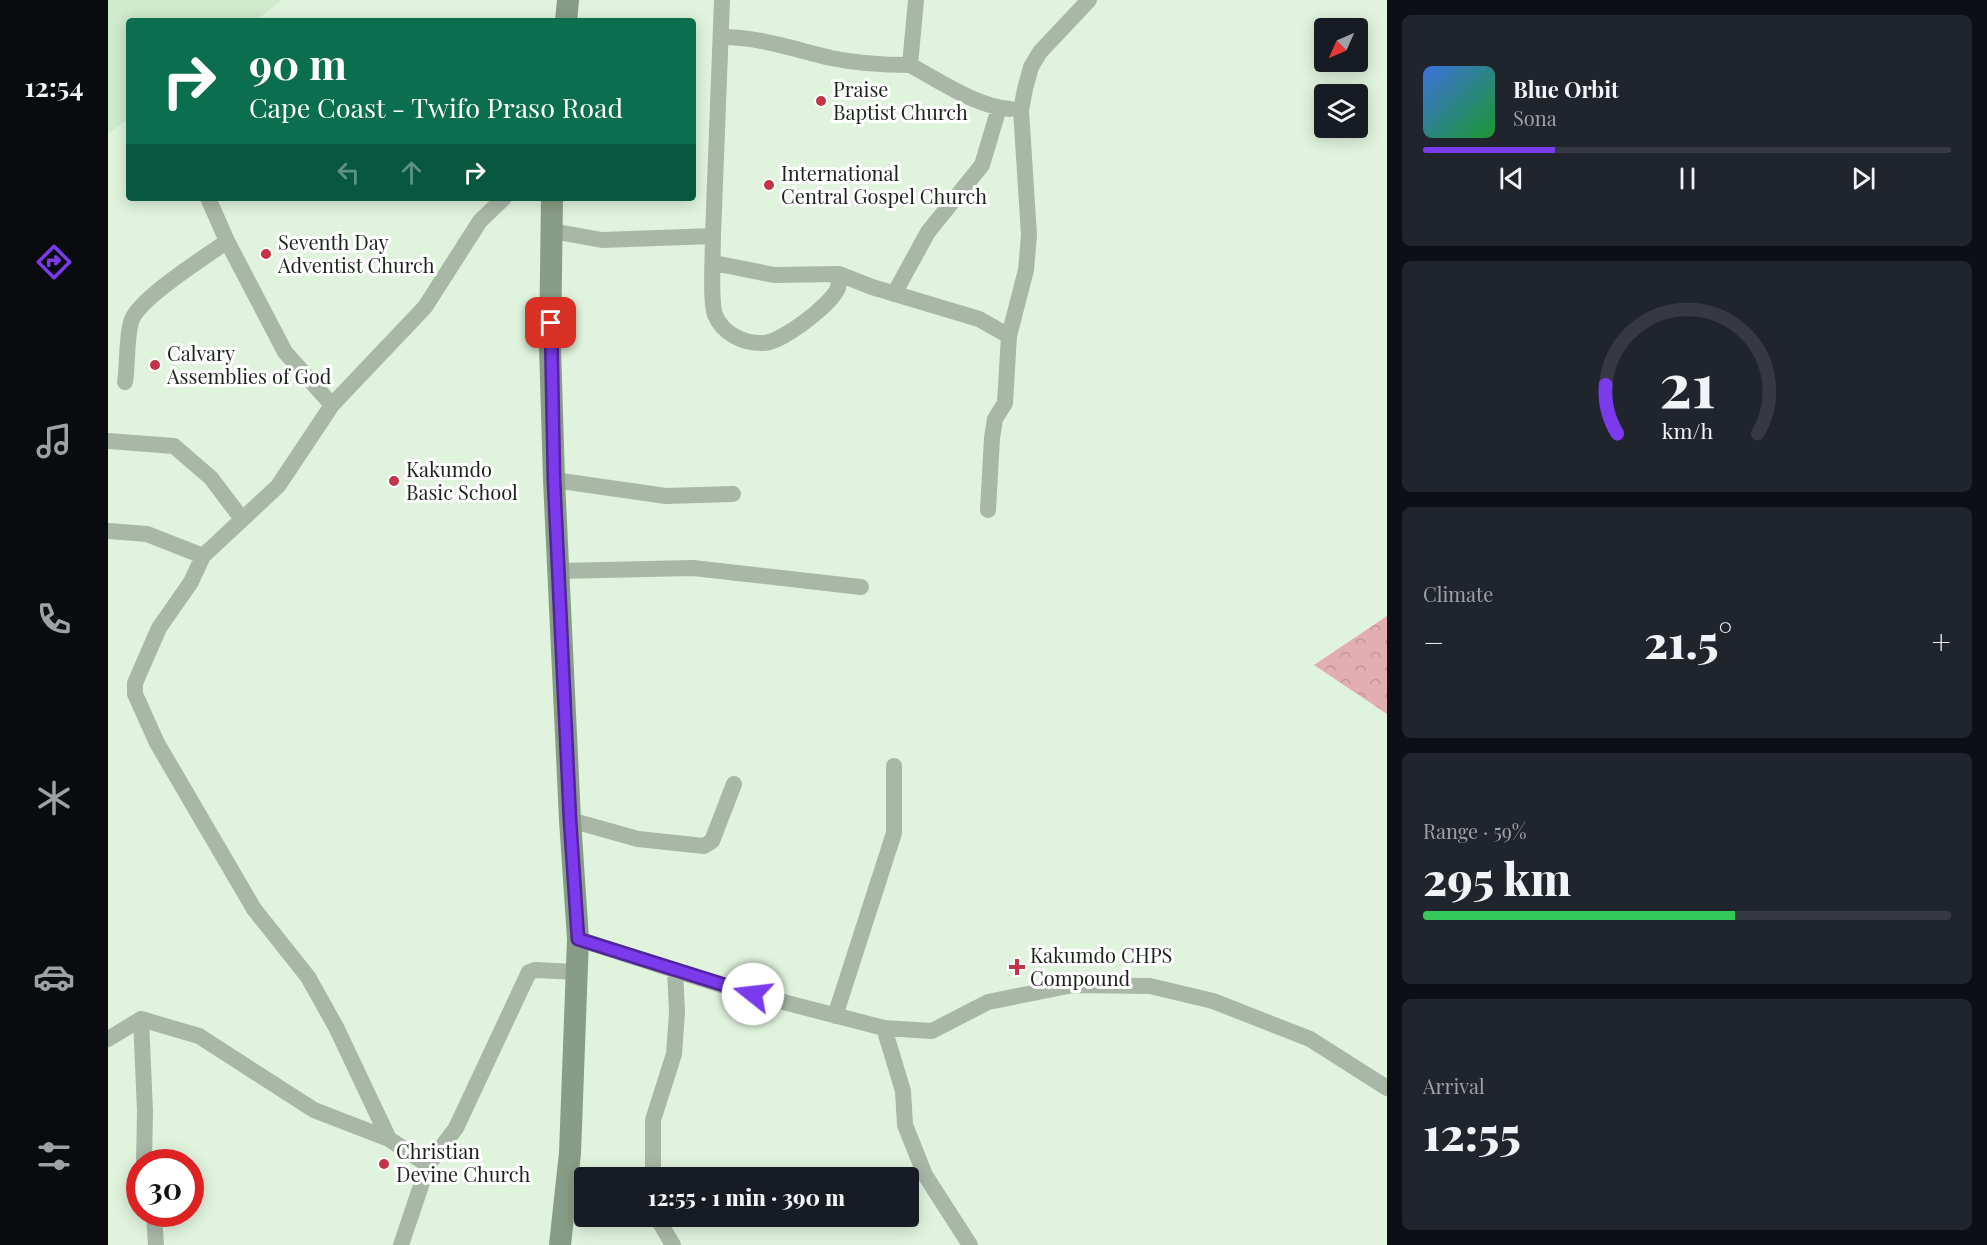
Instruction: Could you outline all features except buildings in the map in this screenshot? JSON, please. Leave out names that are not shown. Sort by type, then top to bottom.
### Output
[{"type":"main road","points":[[566,18],[568,0]]},
{"type":"main road","points":[[552,201],[550,346],[554,480],[578,939],[570,1153],[560,1245]]},
{"type":"street","points":[[722,0],[713,236],[714,312],[720,325],[729,334],[765,343],[783,336],[815,314],[838,287],[839,274]]},
{"type":"street","points":[[910,65],[916,0]]},
{"type":"street","points":[[988,510],[992,438],[995,419],[1005,403],[1009,336],[1026,270],[1029,235],[1021,110],[1031,67],[1040,52],[1089,0]]},
{"type":"street","points":[[721,37],[746,37],[774,42],[832,58],[910,65],[962,93],[999,108],[1021,110]]},
{"type":"street","points":[[894,294],[928,232],[982,165],[999,108]]},
{"type":"street","points":[[209,201],[227,241],[285,352],[332,405]]},
{"type":"street","points":[[389,1138],[351,1057],[308,977],[255,909],[157,743],[135,694],[135,683],[159,628],[191,582],[203,556],[278,486],[332,405],[425,307],[480,221],[501,201]]},
{"type":"street","points":[[552,231],[602,240],[713,236]]},
{"type":"street","points":[[125,382],[131,322],[135,312],[158,290],[227,241]]},
{"type":"street","points":[[714,263],[774,275],[839,274],[894,294],[979,319],[1009,336]]},
{"type":"street","points":[[108,441],[174,446],[211,478],[242,519]]},
{"type":"street","points":[[554,480],[666,496],[733,494]]},
{"type":"street","points":[[108,531],[147,534],[203,556]]},
{"type":"street","points":[[559,572],[693,568],[861,587]]},
{"type":"street","points":[[835,1016],[894,833],[894,766]]},
{"type":"street","points":[[570,820],[638,839],[704,846],[712,841],[734,784]]},
{"type":"street","points":[[578,939],[733,989],[884,1028],[932,1031],[988,1002],[1073,985],[1150,986],[1213,1001],[1310,1039],[1387,1088]]},
{"type":"street","points":[[653,1167],[653,1120],[674,1054],[677,1012],[675,969]]},
{"type":"street","points":[[401,1245],[428,1165],[456,1128],[529,972],[536,970],[576,972]]},
{"type":"street","points":[[141,1019],[144,1149]]},
{"type":"street","points":[[108,1039],[141,1019],[199,1036],[314,1110],[389,1138],[428,1165]]},
{"type":"street","points":[[884,1028],[903,1091],[905,1125],[925,1175],[970,1245]]},
{"type":"street","points":[[155,1227],[156,1245]]},
{"type":"street","points":[[662,1227],[673,1245]]},
{"type":"shaded area","points":[[108,0],[282,0],[259,18],[126,18],[126,120],[108,134]]},
{"type":"green space","points":[[1387,616],[1387,714],[1314,665]]},
{"type":"place","name":"Praise Baptist Church","points":[[821,101]]},
{"type":"place","name":"International Central Gospel Church","points":[[769,185]]},
{"type":"place","name":"Seventh Day Adventist Church","points":[[266,254]]},
{"type":"place","name":"Calvary Assemblies of God","points":[[155,365]]},
{"type":"place","name":"Kakumdo Basic School","points":[[394,481]]},
{"type":"place","name":"Kakumdo CHPS Compound","points":[[1017,967]]},
{"type":"place","name":"Christian Devine Church","points":[[384,1164]]},
{"type":"route","points":[[551,323],[554,480],[578,939],[753,994]]}]
